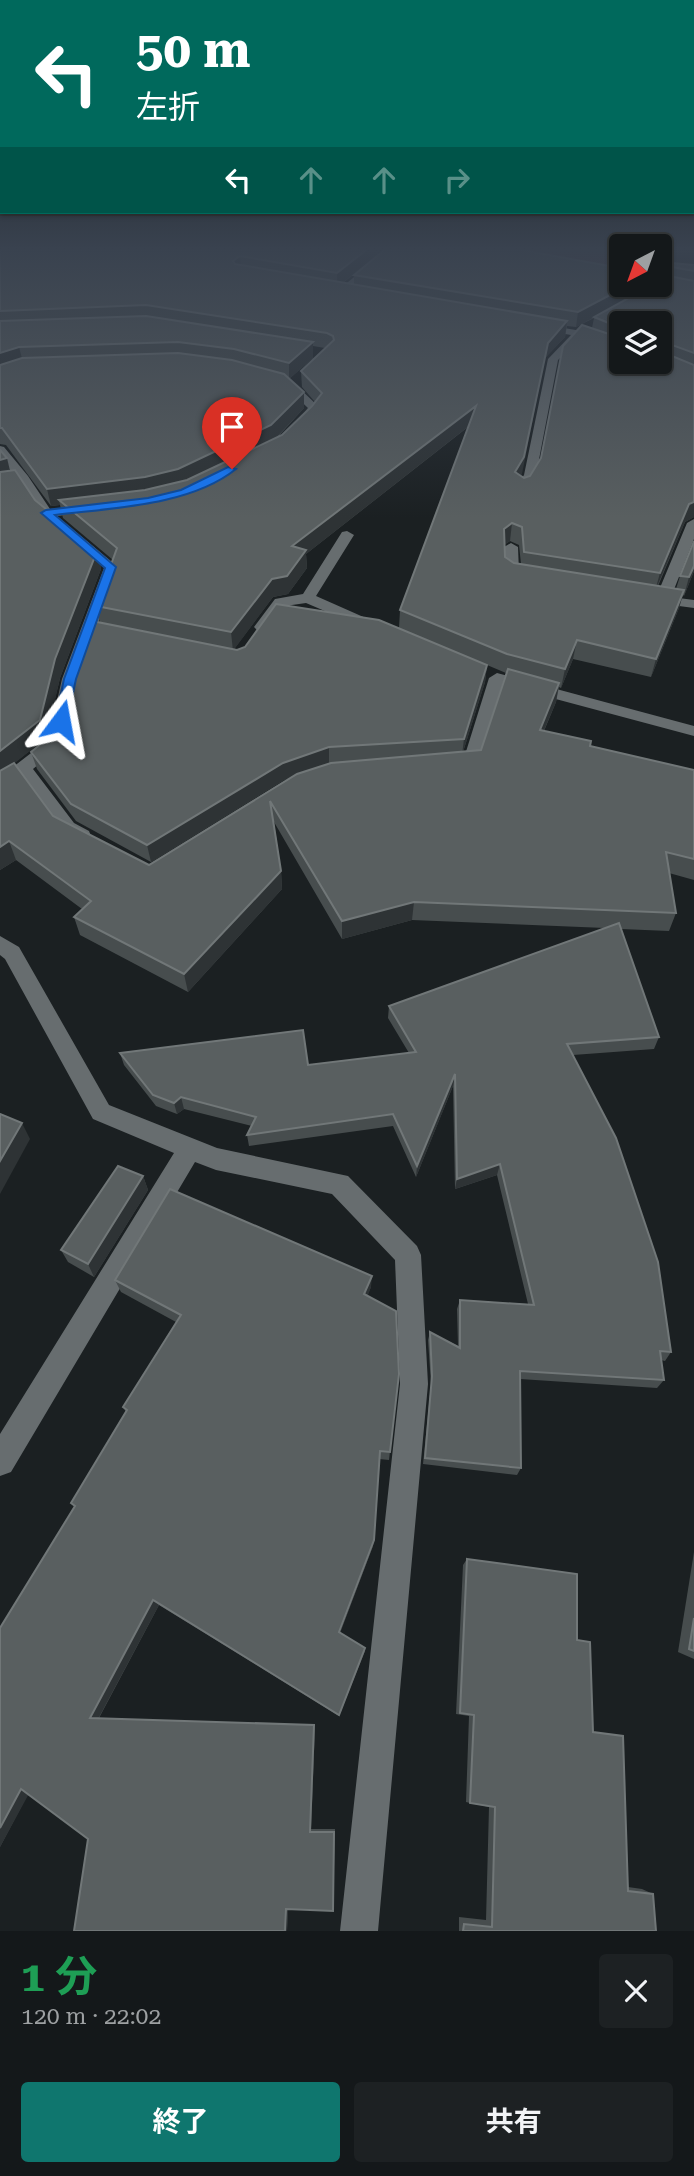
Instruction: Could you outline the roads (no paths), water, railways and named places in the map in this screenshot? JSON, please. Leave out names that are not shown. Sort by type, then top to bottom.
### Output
[{"type":"street","points":[[521,489],[530,475],[553,359],[573,337]]},
{"type":"street","points":[[588,337],[609,345]]},
{"type":"street","points":[[268,380],[296,383],[314,408],[288,438]]},
{"type":"street","points":[[0,450],[24,479],[46,513],[111,567],[95,631],[70,679],[56,742],[0,786]]},
{"type":"street","points":[[0,485],[24,479]]},
{"type":"street","points":[[46,513],[110,505]]},
{"type":"street","points":[[662,600],[694,523]]},
{"type":"street","points":[[308,598],[347,536]]},
{"type":"street","points":[[511,547],[512,575],[540,579]]},
{"type":"street","points":[[635,596],[694,604]]},
{"type":"street","points":[[252,640],[280,602],[308,598],[383,630]]},
{"type":"street","points":[[432,765],[471,762],[491,675],[694,731]]},
{"type":"street","points":[[23,768],[67,828],[103,848]]},
{"type":"street","points":[[0,944],[12,953],[102,1112],[216,1159],[339,1184],[408,1255],[414,1384],[359,1931]]},
{"type":"street","points":[[0,1461],[190,1149]]}]
